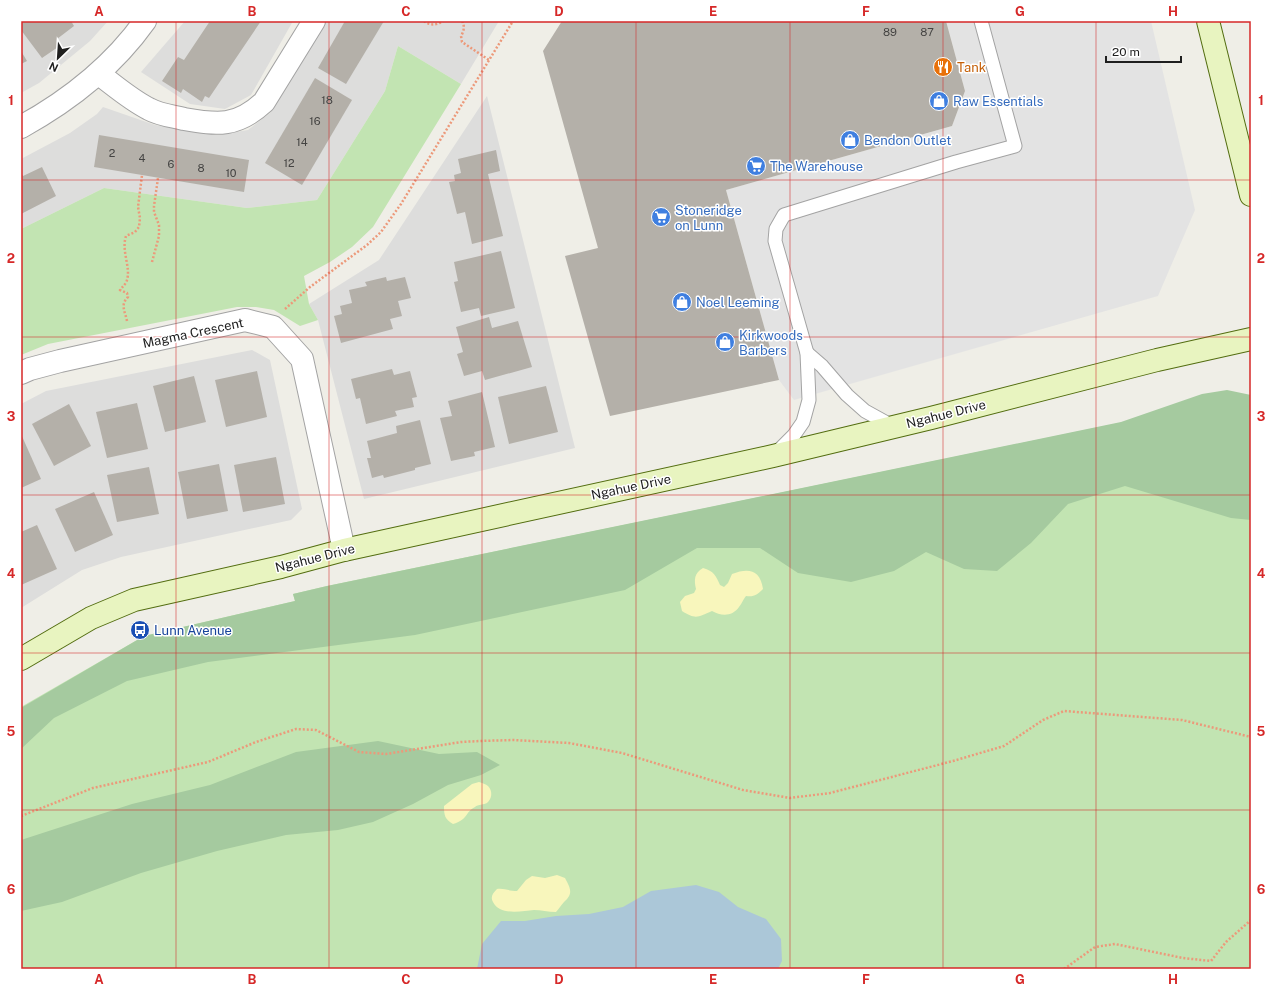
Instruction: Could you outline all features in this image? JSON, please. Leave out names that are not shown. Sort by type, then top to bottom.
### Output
[{"type":"main road","points":[[1208,21],[1251,195]]},
{"type":"main road","name":"Ngahue Drive","points":[[21,659],[91,618],[134,600],[280,567],[344,550],[773,456],[894,427],[1156,360],[1251,339]]},
{"type":"street","points":[[21,127],[65,100],[99,74],[133,38],[145,21]]},
{"type":"street","points":[[99,74],[139,104],[160,114],[210,124],[231,121],[239,119],[264,102],[314,21]]},
{"type":"street","name":"Magma Crescent","points":[[21,373],[60,361],[245,320],[273,326],[302,359],[344,550]]},
{"type":"lane","points":[[773,456],[794,435],[803,422],[809,400],[807,353],[774,240],[776,229],[784,215],[948,164],[1015,146],[981,21]]},
{"type":"lane","points":[[807,353],[822,366],[847,395],[865,411],[894,427]]},
{"type":"path","points":[[424,21],[429,25],[433,25],[444,21]]},
{"type":"path","points":[[462,21],[464,23],[464,30],[461,36],[462,42],[489,60]]},
{"type":"path","points":[[284,310],[310,287],[368,245],[381,232],[401,204],[513,21]]},
{"type":"path","points":[[126,317],[123,306],[124,301],[128,297],[128,293],[120,290],[126,284],[128,278],[124,242],[126,236],[135,232],[139,227],[138,197],[142,175]]},
{"type":"path","points":[[152,262],[159,236],[159,225],[154,212],[158,178]]},
{"type":"path","points":[[21,816],[93,788],[208,762],[256,742],[296,729],[316,730],[359,752],[386,754],[461,742],[513,740],[569,743],[622,753],[743,790],[790,798],[830,793],[1004,746],[1043,720],[1064,711],[1182,720],[1251,737]]},
{"type":"path","points":[[1064,969],[1095,947],[1115,944],[1182,958],[1211,961],[1226,942],[1251,920]]},
{"type":"shaded area","points":[[21,21],[108,21],[90,41],[39,83],[21,93]]},
{"type":"shaded area","points":[[185,21],[293,21],[251,95],[225,109],[190,104],[141,72]]},
{"type":"shaded area","points":[[326,21],[499,21],[461,84],[398,46],[385,91],[317,200],[247,208],[104,188],[21,229],[21,159],[70,133],[97,114],[103,107],[155,125],[218,135],[248,130],[270,113]]},
{"type":"shaded area","points":[[946,21],[1151,21],[1195,210],[1158,296],[794,400],[779,380],[726,190],[952,126],[965,91]]},
{"type":"shaded area","points":[[487,96],[575,448],[364,499],[318,320],[309,304],[379,260]]},
{"type":"shaded area","points":[[252,350],[270,360],[302,509],[291,520],[121,557],[82,570],[21,608],[21,404],[46,391]]},
{"type":"green space","points":[[398,46],[461,84],[373,227],[352,247],[330,262],[304,276],[309,304],[318,320],[300,326],[274,310],[256,307],[237,307],[48,344],[21,355],[21,229],[104,188],[247,208],[317,200],[385,91]]},
{"type":"green space","points":[[1227,390],[1251,395],[1251,520],[1231,518],[1125,486],[1068,504],[1031,543],[997,571],[964,569],[926,552],[894,571],[851,582],[798,573],[760,548],[697,548],[625,590],[415,635],[208,662],[127,681],[54,718],[21,749],[21,708],[144,636],[295,601],[293,594],[327,586],[1121,422],[1202,394]]},
{"type":"green space","points":[[1231,400],[1251,412],[1251,969],[21,969],[21,707],[144,636],[295,601],[293,594],[327,586]]},
{"type":"green space","points":[[378,741],[439,754],[477,752],[500,765],[481,775],[448,785],[413,804],[373,822],[338,830],[286,835],[217,851],[141,873],[62,902],[21,911],[21,840],[132,804],[210,785],[296,752]]},
{"type":"sand","points":[[703,568],[712,572],[716,576],[720,585],[724,587],[728,583],[732,574],[743,571],[752,572],[759,577],[763,589],[755,595],[746,596],[740,606],[733,613],[723,615],[712,611],[697,617],[691,616],[682,611],[680,602],[685,596],[694,593],[696,589],[696,574]]},
{"type":"sand","points":[[479,782],[490,788],[490,799],[487,803],[478,805],[469,811],[464,818],[453,824],[446,817],[444,806],[472,784]]},
{"type":"sand","points":[[557,875],[565,878],[570,893],[556,912],[534,910],[518,912],[506,911],[496,906],[492,900],[492,895],[497,889],[517,891],[526,880],[532,876],[545,878]]},
{"type":"water","points":[[696,885],[719,892],[738,907],[766,919],[781,939],[782,961],[778,969],[477,969],[482,944],[501,921],[525,921],[556,916],[589,914],[623,907],[651,891]]},
{"type":"building","points":[[21,21],[71,21],[74,26],[57,39],[61,45],[42,58],[21,30]]},
{"type":"building","points":[[210,21],[261,21],[209,98],[205,96],[202,102],[183,89],[181,93],[162,81],[178,57],[184,60]]},
{"type":"building","points":[[345,21],[384,21],[346,84],[318,68]]},
{"type":"building","name":"Stoneridge on Lunn","points":[[562,21],[946,21],[965,91],[952,126],[726,190],[779,380],[610,416],[565,256],[598,248],[543,51]]},
{"type":"building","points":[[21,51],[27,61],[21,64]]},
{"type":"building","points":[[315,78],[352,100],[302,185],[265,163]]},
{"type":"building","points":[[99,135],[249,160],[244,192],[94,167]]},
{"type":"building","points":[[496,150],[500,171],[488,174],[503,236],[472,244],[465,212],[457,214],[449,182],[455,181],[454,175],[461,173],[458,159]]},
{"type":"building","points":[[42,167],[56,196],[21,214],[21,173],[23,176]]},
{"type":"building","points":[[501,251],[515,308],[481,316],[479,308],[461,312],[454,282],[458,281],[454,262]]},
{"type":"building","points":[[386,277],[387,281],[405,277],[411,298],[398,301],[402,316],[390,319],[393,329],[341,343],[334,316],[342,314],[340,306],[352,303],[349,290],[367,286],[365,282]]},
{"type":"building","points":[[489,317],[492,328],[518,321],[532,367],[485,380],[482,371],[464,376],[457,354],[463,352],[456,327]]},
{"type":"building","points":[[392,369],[394,375],[410,371],[417,397],[412,398],[414,407],[395,411],[397,416],[366,424],[360,398],[356,399],[351,379]]},
{"type":"building","points":[[257,371],[267,417],[226,427],[215,380]]},
{"type":"building","points":[[194,376],[206,422],[165,432],[153,386]]},
{"type":"building","points":[[546,386],[558,432],[509,444],[498,397]]},
{"type":"building","points":[[482,392],[495,447],[474,452],[475,456],[451,461],[440,418],[452,416],[448,401]]},
{"type":"building","points":[[137,403],[148,449],[107,458],[96,412]]},
{"type":"building","points":[[69,404],[91,446],[54,466],[32,424]]},
{"type":"building","points":[[420,420],[431,464],[384,478],[383,475],[372,478],[367,458],[371,458],[367,441],[397,433],[396,426]]},
{"type":"building","points":[[21,434],[41,479],[21,488]]},
{"type":"building","points":[[276,457],[285,504],[243,512],[234,465]]},
{"type":"building","points":[[219,464],[228,511],[187,519],[178,472]]},
{"type":"building","points":[[149,467],[159,514],[117,522],[107,475]]},
{"type":"building","points":[[94,492],[113,535],[75,552],[55,509]]},
{"type":"building","points":[[37,525],[57,569],[21,585],[21,532]]},
{"type":"place","name":"Tank","points":[[943,67]]},
{"type":"place","name":"Raw Essentials","points":[[939,101]]},
{"type":"place","name":"Bendon Outlet","points":[[850,140]]},
{"type":"place","name":"The Warehouse","points":[[756,166]]},
{"type":"place","name":"Stoneridge on Lunn","points":[[661,217]]},
{"type":"place","name":"Noel Leeming","points":[[682,302]]},
{"type":"place","name":"Kirkwoods Barbers","points":[[725,342]]},
{"type":"place","name":"Lunn Avenue","points":[[140,630]]}]
